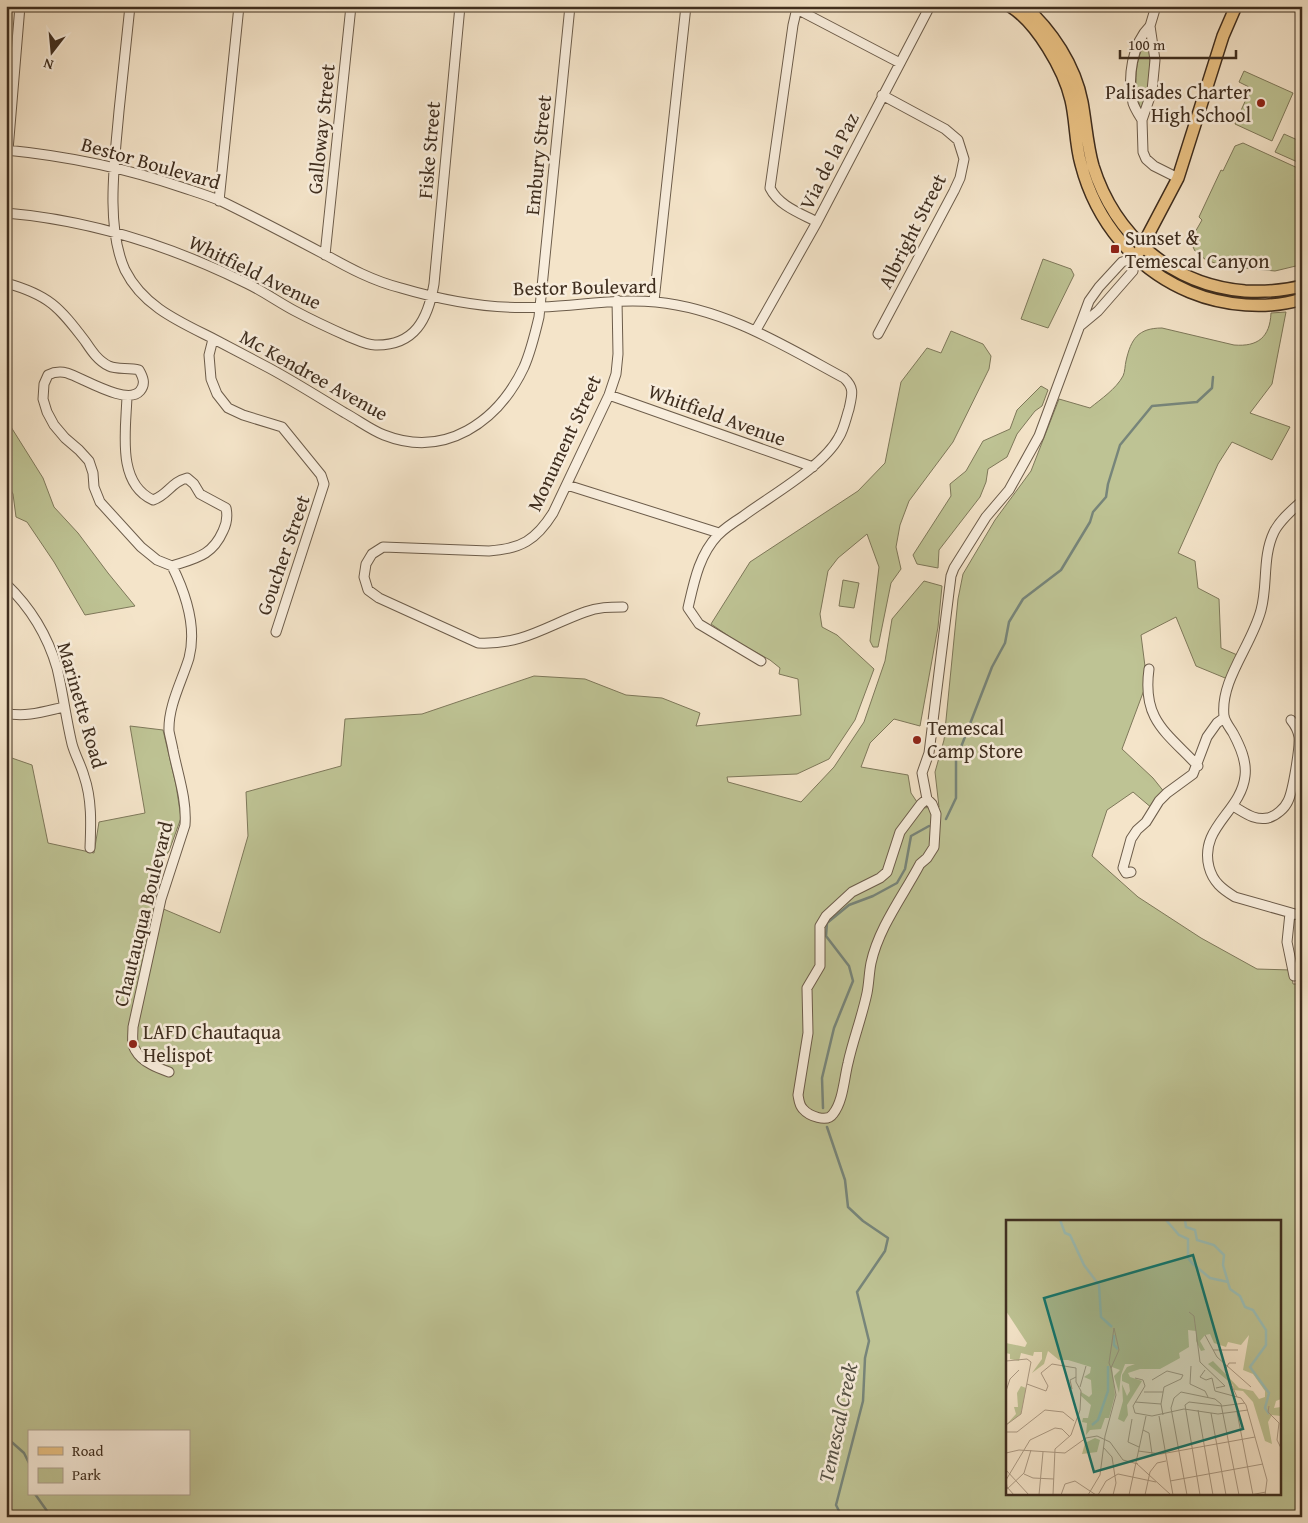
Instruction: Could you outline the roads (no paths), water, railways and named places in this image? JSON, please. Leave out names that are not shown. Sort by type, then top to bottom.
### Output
[{"type":"main road","points":[[1010,6],[1027,21],[1038,35],[1062,75],[1072,100],[1080,162],[1094,202],[1114,234],[1136,258],[1152,271],[1182,289],[1199,296],[1220,301],[1258,305],[1302,299]]},
{"type":"main road","points":[[1024,6],[1046,29],[1071,69],[1078,87],[1089,150],[1101,186],[1111,207],[1142,246],[1154,257],[1182,274],[1200,282],[1226,289],[1262,292],[1302,286]]},
{"type":"main road","points":[[1136,258],[1178,178],[1223,36],[1236,6]]},
{"type":"street","points":[[7,150],[20,6]]},
{"type":"street","name":"Mc Kendree Avenue","points":[[130,6],[114,167],[114,232],[122,261],[139,292],[154,306],[172,318],[279,373],[384,435],[414,442],[441,442],[466,433],[491,414],[504,400],[524,368],[534,340],[540,308]]},
{"type":"street","points":[[220,200],[239,6]]},
{"type":"street","name":"Galloway Street","points":[[326,255],[350,6]]},
{"type":"street","name":"Fiske Street","points":[[432,296],[460,6]]},
{"type":"street","name":"Embury Street","points":[[540,308],[570,6]]},
{"type":"street","points":[[654,301],[686,6]]},
{"type":"street","name":"Via de la Paz","points":[[756,330],[817,222],[930,6]]},
{"type":"street","points":[[1156,6],[1150,26],[1155,60],[1152,92],[1142,120],[1143,152],[1146,159],[1154,166],[1178,178]]},
{"type":"street","points":[[817,222],[782,204],[774,196],[770,188],[794,7],[900,63]]},
{"type":"street","points":[[1142,120],[1133,104],[1131,73],[1136,50],[1143,33],[1150,26]]},
{"type":"street","name":"Albright Street","points":[[878,334],[954,191],[960,178],[964,159],[958,140],[945,129],[882,95]]},
{"type":"street","name":"Bestor Boulevard","points":[[7,150],[60,156],[114,167],[220,200],[368,277],[399,288],[484,305],[540,308],[617,300],[654,301],[708,312],[756,330],[844,378],[852,390],[846,421],[839,438],[827,454],[813,468],[720,533],[707,548],[697,573],[688,608],[699,624],[761,660]]},
{"type":"street","name":"Whitfield Avenue","points":[[6,213],[58,220],[114,232],[183,254],[247,283],[296,312],[330,329],[373,346],[392,344],[405,339],[415,331],[424,319],[432,296]]},
{"type":"street","points":[[927,799],[900,832],[891,863],[886,872],[880,878],[852,892],[826,916],[820,926],[820,966],[807,988],[808,1033],[798,1095],[803,1110],[813,1116],[826,1119],[832,1116],[839,1104],[853,1040],[867,993],[871,963],[877,942],[890,914],[920,864],[927,858],[934,847],[936,814],[932,804],[927,799],[922,773],[928,753],[951,576],[954,568],[986,516],[1013,484],[1039,436],[1088,301],[1122,262],[1136,258],[1133,271],[1098,311],[1080,326]]},
{"type":"street","points":[[6,283],[29,289],[50,301],[65,315],[100,360],[109,366],[129,367],[139,370],[144,386],[134,396],[108,391],[66,373],[55,372],[48,375],[44,384],[43,399],[47,412],[54,425],[89,462],[93,473],[94,487],[100,502],[141,547],[157,560],[172,566],[205,555],[214,547],[226,525],[228,516],[226,508],[200,494],[194,484],[187,478],[178,480],[161,497],[153,500],[136,487],[126,452],[128,396]]},
{"type":"street","name":"Monument Street","points":[[617,300],[618,354],[616,374],[609,395],[567,485],[545,526],[524,544],[507,550],[383,547],[372,554],[366,564],[364,577],[368,590],[379,598],[478,643],[495,644],[514,641],[528,637],[585,612],[602,607],[623,607]]},
{"type":"street","name":"Goucher Street","points":[[213,339],[209,355],[211,379],[217,394],[228,408],[242,416],[282,427],[321,475],[324,484],[276,632]]},
{"type":"street","name":"Whitfield Avenue","points":[[609,395],[813,468]]},
{"type":"street","points":[[567,485],[720,533]]},
{"type":"street","points":[[6,499],[6,513]]},
{"type":"street","points":[[1302,502],[1282,521],[1274,532],[1266,561],[1262,609],[1252,636],[1228,684],[1224,718],[1237,740],[1246,767],[1244,784],[1233,806],[1213,831],[1208,843],[1207,857],[1215,882],[1235,897],[1302,916]]},
{"type":"street","name":"Chautauqua Boulevard","points":[[169,1072],[159,1069],[135,1051],[133,1027],[161,899],[185,825],[186,814],[169,731],[174,698],[189,658],[193,638],[184,589],[172,566]]},
{"type":"street","name":"Marinette Road","points":[[6,584],[18,595],[34,617],[48,644],[57,668],[73,745],[85,778],[91,818],[90,848]]},
{"type":"street","points":[[1149,669],[1146,686],[1149,705],[1155,721],[1198,766]]},
{"type":"street","points":[[6,713],[36,713],[64,707]]},
{"type":"street","points":[[1131,872],[1126,873],[1122,868],[1131,839],[1146,822],[1167,792],[1194,774],[1207,737],[1217,723],[1224,718]]},
{"type":"street","points":[[1233,806],[1253,818],[1268,818],[1279,813],[1288,801],[1295,772],[1299,738],[1297,727],[1291,720]]},
{"type":"street","points":[[1290,913],[1287,942],[1294,976]]},
{"type":"waterway","name":"Temescal Creek","points":[[946,819],[956,798],[956,760],[992,667],[1005,643],[1009,622],[1023,599],[1061,570],[1090,522],[1093,512],[1106,497],[1120,445],[1152,406],[1197,402],[1212,388],[1213,377]]},
{"type":"waterway","name":"Temescal Creek","points":[[823,1108],[822,1078],[834,1028],[853,981],[849,966],[826,936],[827,923],[849,905],[873,896],[897,883],[905,869],[911,836],[929,826]]},
{"type":"waterway","name":"Temescal Creek","points":[[827,1127],[845,1180],[848,1207],[863,1221],[888,1238],[885,1251],[857,1292],[869,1341],[865,1358],[863,1401],[836,1505],[842,1517]]},
{"type":"waterway","points":[[6,1437],[24,1453],[28,1461]]},
{"type":"waterway","points":[[36,1496],[47,1511],[46,1517]]},
{"type":"place","name":"Palisades Charter High School","points":[[1261,103]]},
{"type":"place","name":"Sunset & Temescal Canyon","points":[[1115,249]]},
{"type":"place","name":"Temescal Camp Store","points":[[917,740]]},
{"type":"place","name":"LAFD Chautaqua Helispot","points":[[133,1044]]}]
